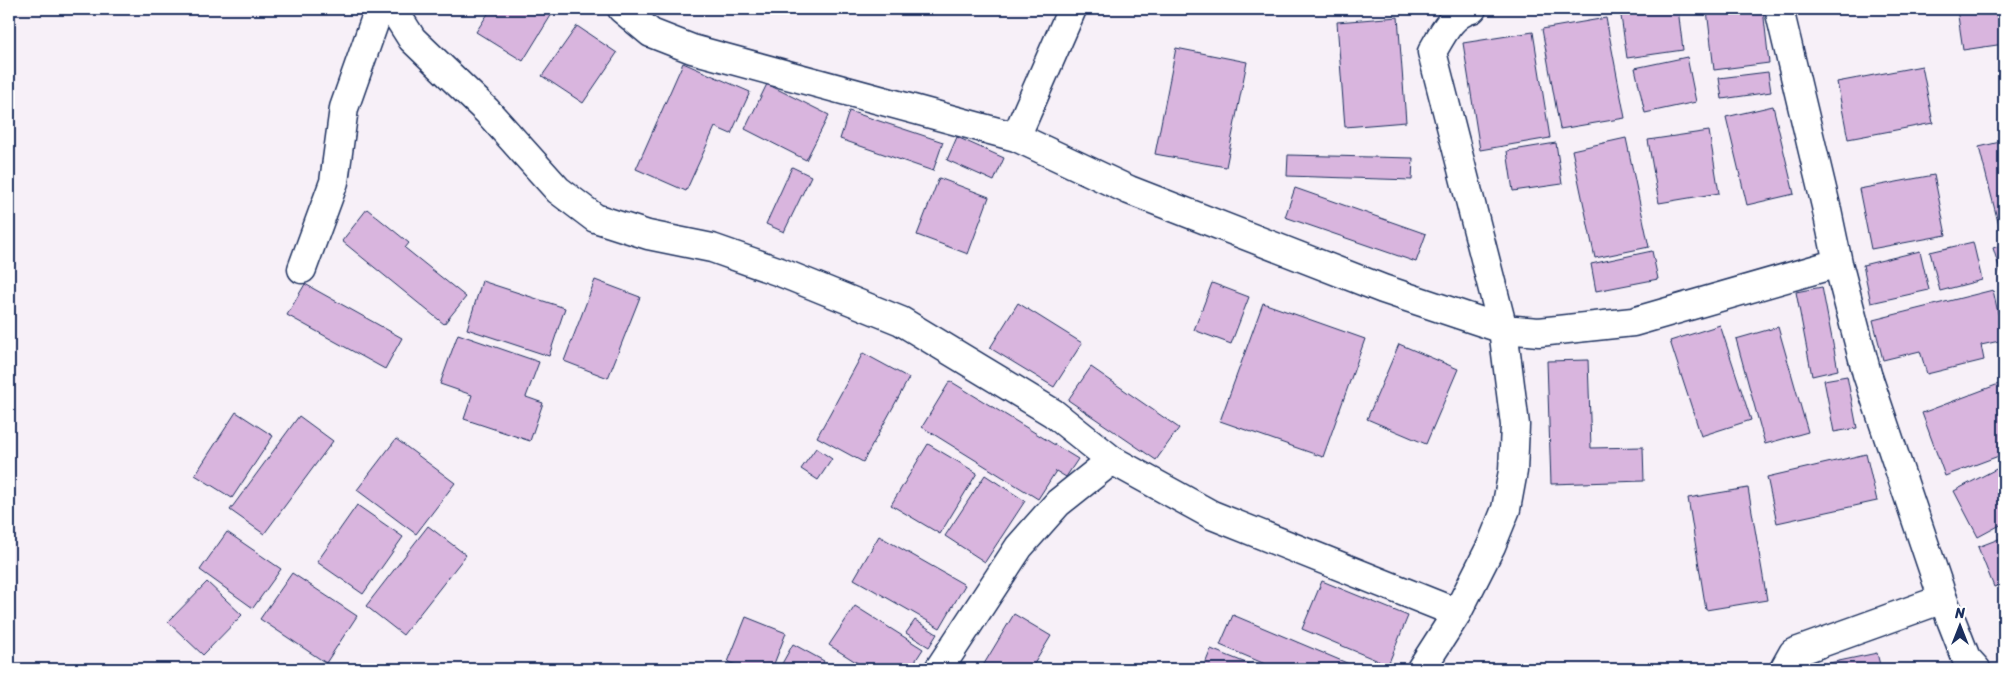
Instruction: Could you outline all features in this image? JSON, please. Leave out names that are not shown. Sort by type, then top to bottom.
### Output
[{"type":"street","points":[[302,269],[334,182],[344,108],[379,9]]},
{"type":"street","points":[[393,9],[412,39],[487,111],[558,190],[596,218],[648,235],[712,248],[780,272],[901,321],[1053,413],[1112,460],[1212,515],[1457,613]]},
{"type":"street","points":[[622,9],[651,33],[692,49],[1016,137],[1129,190],[1383,289],[1503,329],[1539,332],[1633,322],[1838,263]]},
{"type":"street","points":[[1016,137],[1072,9]]},
{"type":"street","points":[[1421,669],[1457,613],[1497,531],[1506,508],[1513,471],[1515,425],[1503,329],[1432,52],[1446,16],[1472,9]]},
{"type":"street","points":[[1779,9],[1838,263],[1867,374],[1943,599],[1966,658],[1976,669]]},
{"type":"street","points":[[939,669],[1019,547],[1058,504],[1112,460]]},
{"type":"street","points":[[1784,669],[1793,653],[1943,599]]},
{"type":"building","points":[[491,9],[555,9],[523,61],[476,32]]},
{"type":"building","points":[[1620,9],[1678,9],[1683,50],[1627,58]]},
{"type":"building","points":[[1763,9],[1769,63],[1714,70],[1707,10]]},
{"type":"building","points":[[1957,9],[2002,9],[2004,44],[1963,50]]},
{"type":"building","points":[[1398,17],[1406,122],[1345,127],[1337,22]]},
{"type":"building","points":[[1606,18],[1625,118],[1560,129],[1542,29]]},
{"type":"building","points":[[577,26],[617,53],[583,103],[542,76]]},
{"type":"building","points":[[1533,32],[1550,138],[1480,150],[1463,43]]},
{"type":"building","points":[[1176,48],[1247,62],[1226,167],[1155,154]]},
{"type":"building","points":[[1687,57],[1696,102],[1645,113],[1635,68]]},
{"type":"building","points":[[683,63],[750,92],[731,134],[715,127],[686,191],[636,169]]},
{"type":"building","points":[[1922,66],[1933,123],[1848,139],[1837,82]]},
{"type":"building","points":[[1768,72],[1771,92],[1722,99],[1719,78]]},
{"type":"building","points":[[767,84],[829,115],[806,160],[745,129]]},
{"type":"building","points":[[1773,106],[1794,194],[1747,205],[1726,117]]},
{"type":"building","points":[[849,111],[943,142],[933,171],[840,139]]},
{"type":"building","points":[[1709,131],[1719,193],[1659,203],[1648,140]]},
{"type":"building","points":[[957,137],[1004,158],[994,181],[947,160]]},
{"type":"building","points":[[1626,138],[1649,247],[1595,258],[1572,150]]},
{"type":"building","points":[[2004,141],[2004,229],[2000,230],[1979,147]]},
{"type":"building","points":[[1556,143],[1562,184],[1513,191],[1507,151]]},
{"type":"building","points":[[1288,155],[1413,158],[1412,180],[1287,176]]},
{"type":"building","points":[[792,167],[811,176],[784,232],[766,224]]},
{"type":"building","points":[[1934,175],[1946,235],[1871,249],[1859,189]]},
{"type":"building","points":[[939,178],[989,197],[968,254],[917,235]]},
{"type":"building","points":[[1295,188],[1426,234],[1416,262],[1285,217]]},
{"type":"building","points":[[367,209],[409,243],[405,248],[466,297],[444,324],[342,241]]},
{"type":"building","points":[[1973,242],[1982,280],[1940,291],[1930,252]]},
{"type":"building","points":[[2004,244],[2004,282],[1993,248]]},
{"type":"building","points":[[1652,251],[1658,279],[1596,291],[1591,264]]},
{"type":"building","points":[[1920,251],[1929,290],[1871,303],[1863,265]]},
{"type":"building","points":[[595,280],[640,297],[608,378],[564,361]]},
{"type":"building","points":[[482,281],[565,308],[549,356],[467,329]]},
{"type":"building","points":[[1212,283],[1249,297],[1231,344],[1194,330]]},
{"type":"building","points":[[305,284],[402,338],[385,369],[287,315]]},
{"type":"building","points":[[1822,287],[1838,370],[1812,376],[1796,292]]},
{"type":"building","points":[[1993,290],[2004,340],[1981,345],[1984,360],[1927,374],[1920,351],[1883,360],[1873,320]]},
{"type":"building","points":[[1018,303],[1082,343],[1054,387],[990,348]]},
{"type":"building","points":[[1263,303],[1365,339],[1323,457],[1220,421]]},
{"type":"building","points":[[1720,325],[1751,420],[1701,436],[1670,341]]},
{"type":"building","points":[[1778,327],[1808,432],[1765,444],[1736,339]]},
{"type":"building","points":[[458,334],[539,362],[526,397],[543,403],[530,441],[464,419],[472,395],[440,384]]},
{"type":"building","points":[[1399,344],[1458,369],[1426,444],[1367,419]]},
{"type":"building","points":[[863,353],[909,378],[863,462],[817,437]]},
{"type":"building","points":[[1588,360],[1591,448],[1643,447],[1644,481],[1551,484],[1547,361]]},
{"type":"building","points":[[1091,367],[1179,428],[1156,460],[1068,400]]},
{"type":"building","points":[[1847,376],[1857,428],[1834,432],[1824,380]]},
{"type":"building","points":[[950,381],[1078,459],[1066,477],[1056,471],[1038,499],[922,427]]},
{"type":"building","points":[[2004,382],[2004,454],[1945,476],[1922,413]]},
{"type":"building","points":[[236,412],[273,436],[232,498],[195,475]]},
{"type":"building","points":[[299,416],[333,441],[264,534],[230,510]]},
{"type":"building","points":[[396,439],[455,483],[416,534],[357,490]]},
{"type":"building","points":[[928,444],[977,473],[940,534],[891,505]]},
{"type":"building","points":[[816,448],[832,459],[818,480],[801,469]]},
{"type":"building","points":[[1866,454],[1877,501],[1777,523],[1767,477]]},
{"type":"building","points":[[2004,465],[2004,523],[1978,537],[1954,491]]},
{"type":"building","points":[[985,475],[1025,501],[985,562],[945,536]]},
{"type":"building","points":[[1748,488],[1767,600],[1706,610],[1688,498]]},
{"type":"building","points":[[357,505],[403,537],[363,594],[317,562]]},
{"type":"building","points":[[428,526],[466,555],[403,635],[366,606]]},
{"type":"building","points":[[227,532],[281,569],[253,608],[200,570]]},
{"type":"building","points":[[879,536],[965,585],[940,628],[854,579]]},
{"type":"building","points":[[2004,537],[2004,583],[1994,587],[1978,547]]},
{"type":"building","points":[[292,573],[357,616],[326,663],[260,619]]},
{"type":"building","points":[[1322,581],[1408,616],[1388,665],[1302,629]]},
{"type":"building","points":[[207,582],[242,615],[203,655],[168,622]]},
{"type":"building","points":[[855,606],[923,649],[910,669],[867,669],[829,645]]},
{"type":"building","points":[[1014,614],[1051,636],[1031,669],[981,669]]},
{"type":"building","points":[[1233,615],[1361,669],[1277,669],[1220,645]]},
{"type":"building","points":[[746,617],[786,633],[772,669],[746,669],[728,662]]},
{"type":"building","points":[[915,620],[937,634],[929,647],[906,633]]},
{"type":"building","points":[[793,644],[824,661],[820,669],[779,669]]},
{"type":"building","points":[[1211,649],[1261,669],[1203,669]]},
{"type":"building","points":[[1877,653],[1881,669],[1821,669],[1820,665]]}]
